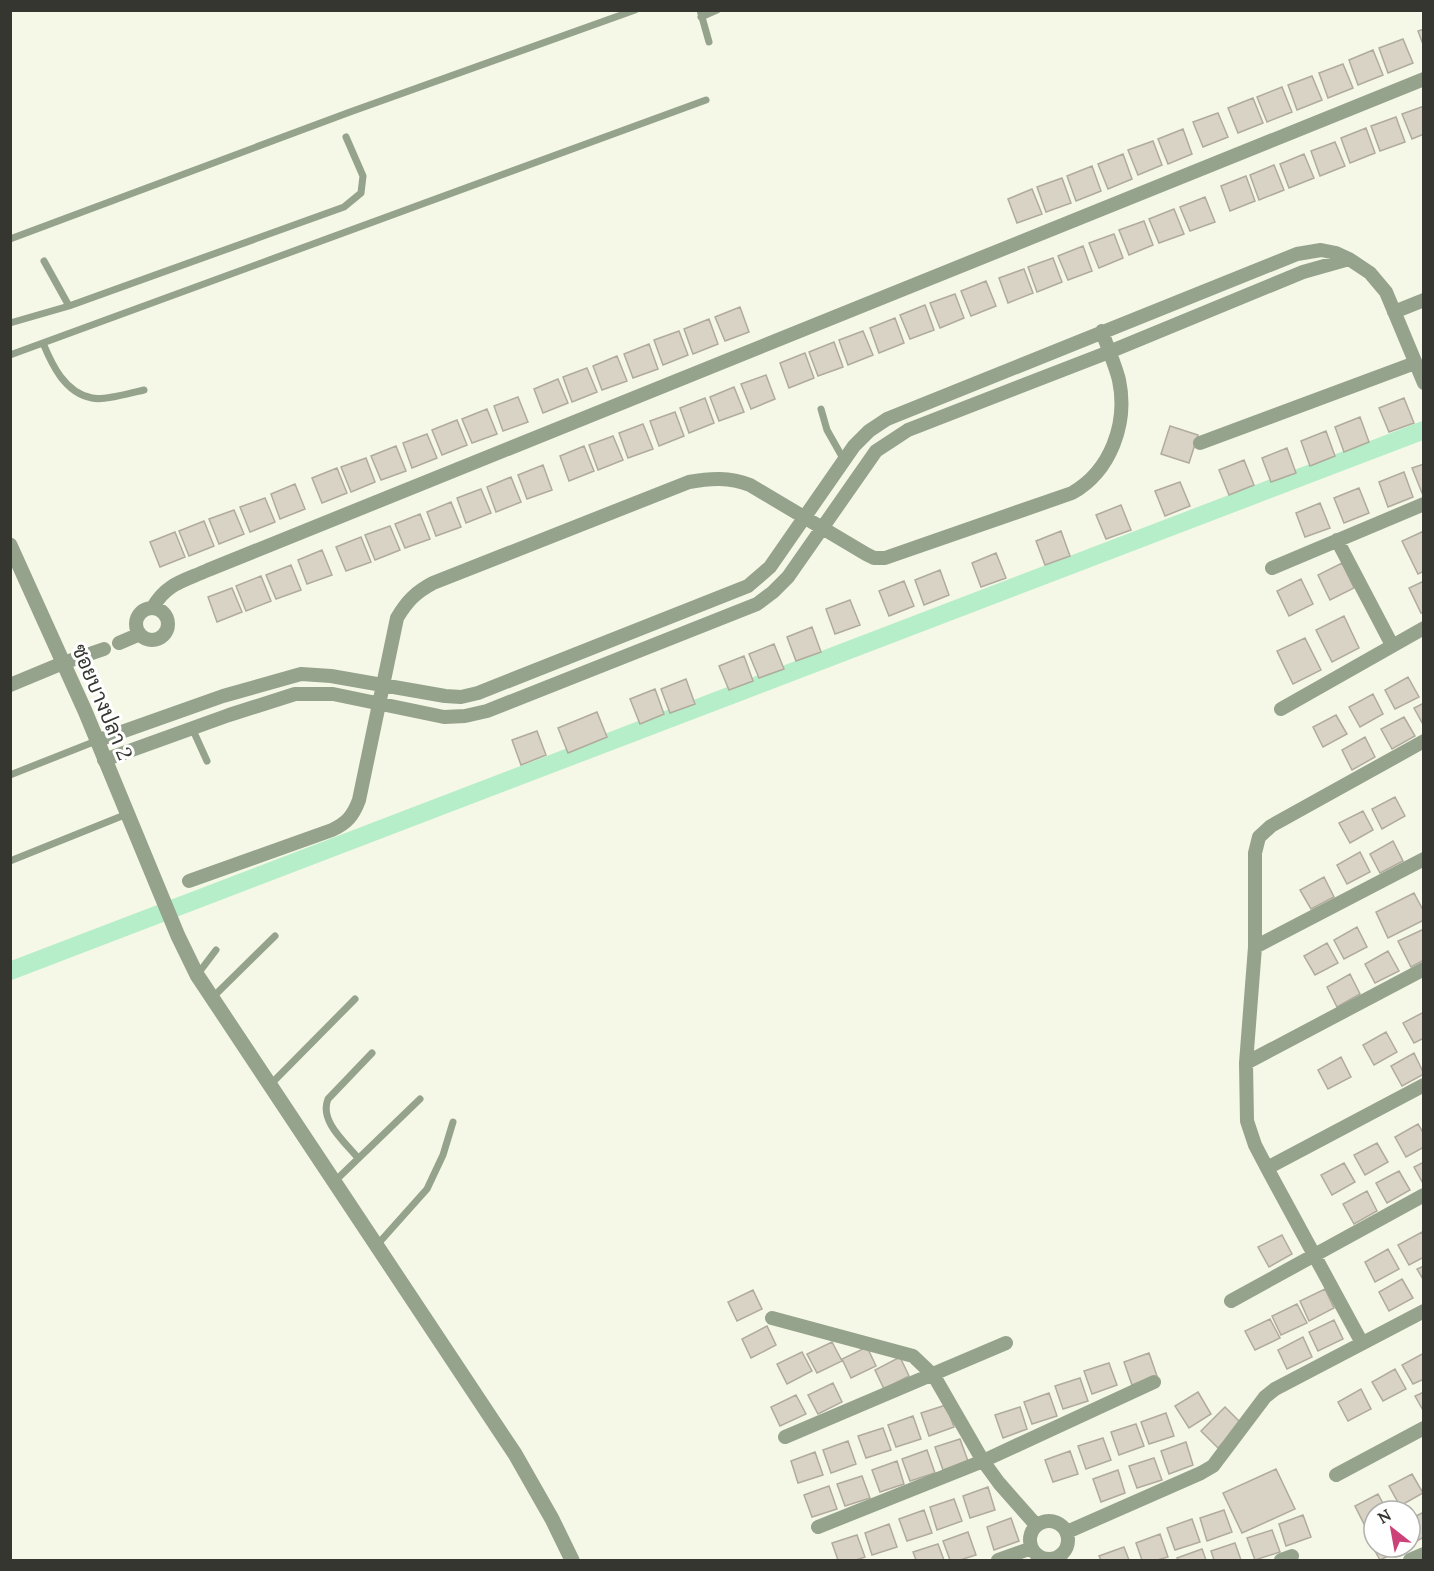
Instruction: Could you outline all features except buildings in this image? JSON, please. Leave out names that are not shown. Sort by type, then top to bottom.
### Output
[{"type":"street","points":[[153,607],[161,594],[172,586],[208,570],[1424,79]]},
{"type":"street","points":[[96,741],[223,696],[301,674],[314,674],[445,696],[461,697],[478,693],[748,586],[770,567],[844,460],[869,430],[887,419],[1297,254],[1321,250],[1349,259],[1370,273],[1386,292],[1424,383]]},
{"type":"street","points":[[104,760],[295,694],[333,694],[444,717],[465,716],[487,711],[757,604],[788,577],[876,451],[908,429],[1109,352],[1303,272],[1349,259]]},
{"type":"street","points":[[1394,312],[1424,300]]},
{"type":"street","points":[[189,881],[332,830],[344,824],[354,814],[359,800],[397,618],[405,604],[417,591],[689,482],[711,478],[733,479],[750,485],[874,558],[885,558],[1072,493],[1087,485],[1103,467],[1113,448],[1119,427],[1121,407],[1119,380],[1102,331]]},
{"type":"street","points":[[1200,443],[1415,363]]},
{"type":"street","points":[[1272,568],[1424,504]]},
{"type":"street","points":[[1336,540],[1392,645]]},
{"type":"street","name":"ซอยบางปลา 2","points":[[10,545],[63,663],[152,877],[197,975],[515,1454],[552,1519],[572,1560]]},
{"type":"street","points":[[153,607],[166,615],[169,623],[162,637],[154,640],[146,639],[140,634],[136,628],[136,620],[146,609],[153,607]]},
{"type":"street","points":[[1281,709],[1424,628]]},
{"type":"street","points":[[119,643],[140,634]]},
{"type":"street","points":[[10,685],[104,649]]},
{"type":"street","points":[[223,696],[229,715]]},
{"type":"street","points":[[1362,1343],[1255,1145],[1247,1120],[1246,1064],[1255,947],[1255,853],[1259,837],[1264,831],[1424,741]]},
{"type":"street","points":[[1255,947],[1424,859]]},
{"type":"street","points":[[1246,1064],[1424,969]]},
{"type":"street","points":[[1267,1168],[1424,1084]]},
{"type":"street","points":[[1230,1301],[1424,1195]]},
{"type":"street","points":[[1067,1532],[1213,1466],[1265,1397],[1275,1389],[1424,1311]]},
{"type":"street","points":[[772,1318],[913,1356],[934,1376],[983,1461],[1036,1525]]},
{"type":"street","points":[[785,1437],[1006,1344]]},
{"type":"street","points":[[818,1527],[983,1461],[1154,1383]]},
{"type":"street","points":[[1336,1475],[1424,1428]]},
{"type":"street","points":[[1050,1520],[1063,1526],[1068,1538],[1066,1548],[1060,1558],[1041,1557],[1032,1548],[1030,1536],[1036,1525],[1050,1520]]},
{"type":"street","points":[[998,1560],[1032,1548]]},
{"type":"street","points":[[1410,1560],[1424,1554]]},
{"type":"lane","points":[[607,10],[608,21]]},
{"type":"lane","points":[[10,239],[350,112],[635,10]]},
{"type":"lane","points":[[709,42],[700,14],[717,10]]},
{"type":"lane","points":[[10,355],[706,100]]},
{"type":"lane","points":[[10,323],[69,306],[344,207],[361,193],[363,176],[346,137]]},
{"type":"lane","points":[[44,261],[69,306]]},
{"type":"lane","points":[[43,343],[60,378],[84,396],[94,399],[144,390]]},
{"type":"lane","points":[[821,409],[827,430],[844,460]]},
{"type":"lane","points":[[192,728],[207,761]]},
{"type":"lane","points":[[10,775],[96,741]]},
{"type":"lane","points":[[10,861],[127,814]]},
{"type":"lane","points":[[211,998],[275,936]]},
{"type":"lane","points":[[197,975],[216,950]]},
{"type":"lane","points":[[269,1086],[355,999]]},
{"type":"lane","points":[[358,1158],[330,1124],[325,1106],[328,1099],[372,1053]]},
{"type":"lane","points":[[334,1181],[420,1099]]},
{"type":"lane","points":[[377,1245],[427,1189],[443,1155],[453,1122]]},
{"type":"waterway","points":[[10,971],[1424,430]]}]
